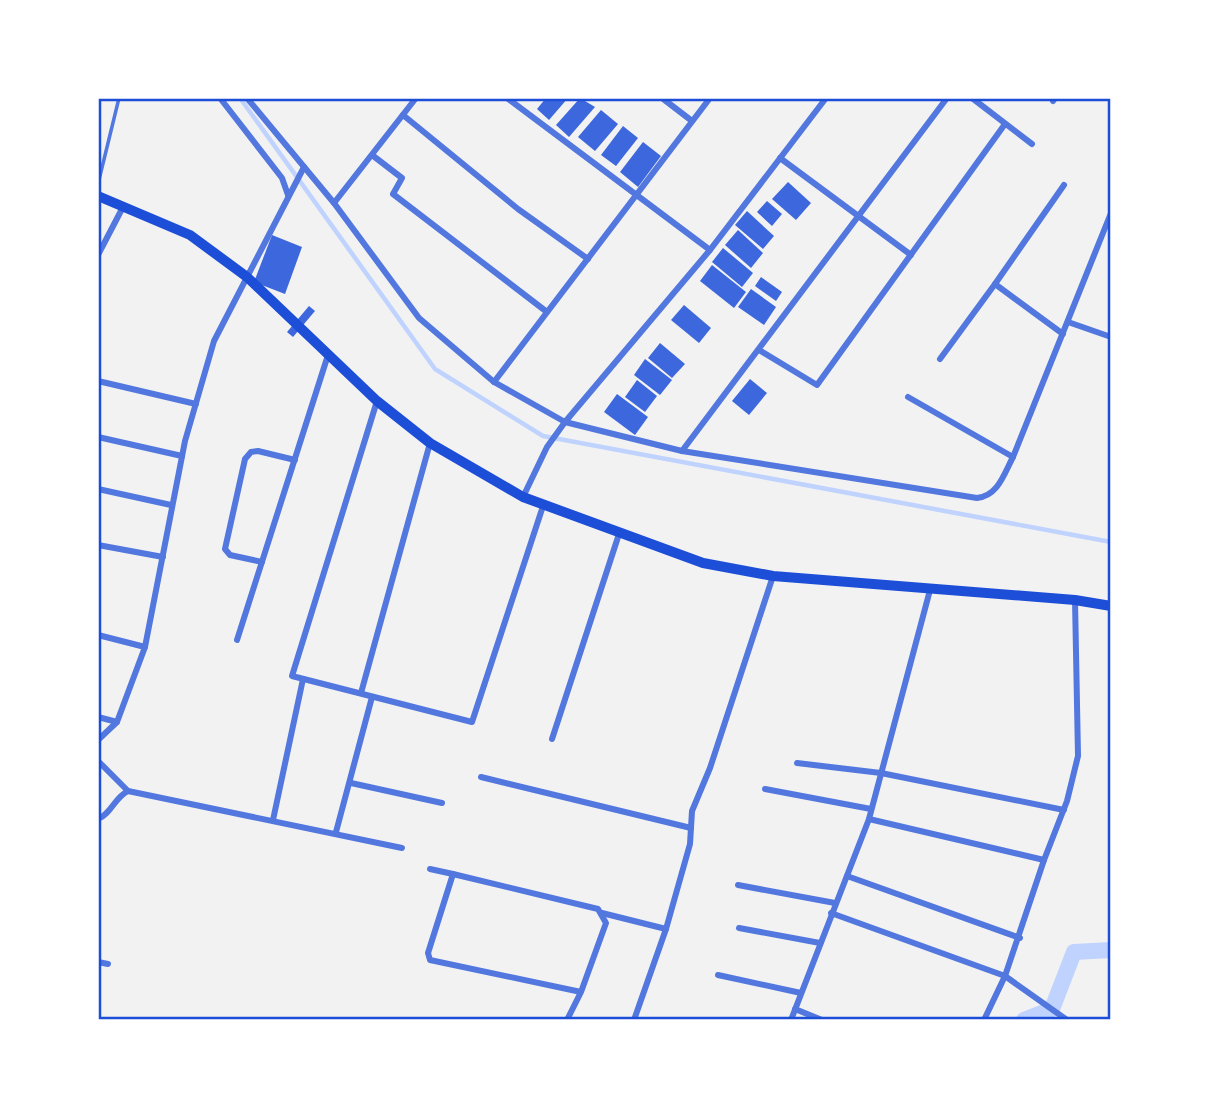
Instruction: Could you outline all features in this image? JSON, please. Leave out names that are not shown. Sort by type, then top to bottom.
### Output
[{"type":"main road","points":[[98,196],[190,235],[247,277],[377,401],[430,443],[523,497],[703,563],[773,576],[1075,600],[1108,607]]},
{"type":"street","points":[[220,98],[282,178],[288,195]]},
{"type":"street","points":[[247,98],[302,170],[334,203],[419,318],[494,382],[565,422],[682,452],[977,498],[987,497],[995,490],[1013,457],[1111,213]]},
{"type":"street","points":[[334,203],[416,98]]},
{"type":"street","points":[[507,98],[710,250]]},
{"type":"street","points":[[662,98],[692,121]]},
{"type":"street","points":[[494,382],[710,98]]},
{"type":"street","points":[[523,497],[547,447],[565,422],[710,250],[826,98]]},
{"type":"street","points":[[682,452],[947,98]]},
{"type":"street","points":[[972,98],[1032,144]]},
{"type":"street","points":[[403,115],[518,209],[588,259]]},
{"type":"street","points":[[759,350],[817,385],[1005,124]]},
{"type":"street","points":[[372,155],[402,178],[393,194],[547,312]]},
{"type":"street","points":[[780,158],[911,255]]},
{"type":"street","points":[[98,740],[117,722],[145,647],[182,456],[215,341],[302,170]]},
{"type":"street","points":[[940,359],[1064,185]]},
{"type":"street","points":[[98,255],[124,205]]},
{"type":"street","points":[[995,284],[1063,334]]},
{"type":"street","points":[[1068,322],[1111,337]]},
{"type":"street","points":[[237,640],[329,353]]},
{"type":"street","points":[[98,381],[196,404]]},
{"type":"street","points":[[908,397],[1013,457]]},
{"type":"street","points":[[377,401],[292,676],[472,722],[544,503]]},
{"type":"street","points":[[98,436],[182,456]]},
{"type":"street","points":[[360,693],[430,443]]},
{"type":"street","points":[[262,562],[230,555],[225,549],[245,460],[251,452],[258,451],[295,460]]},
{"type":"street","points":[[98,489],[171,505]]},
{"type":"street","points":[[552,739],[619,534]]},
{"type":"street","points":[[98,545],[163,557]]},
{"type":"street","points":[[634,1020],[666,929],[690,844],[692,811],[710,768],[773,576]]},
{"type":"street","points":[[791,1020],[869,819],[930,590]]},
{"type":"street","points":[[984,1020],[1020,938],[1044,860],[1064,810],[1078,756],[1075,600]]},
{"type":"street","points":[[98,635],[145,647]]},
{"type":"street","points":[[273,820],[303,679]]},
{"type":"street","points":[[336,832],[372,696]]},
{"type":"street","points":[[98,716],[117,722]]},
{"type":"street","points":[[98,761],[128,791],[336,832],[402,848]]},
{"type":"street","points":[[797,763],[881,774],[1064,810]]},
{"type":"street","points":[[481,777],[691,828]]},
{"type":"street","points":[[351,783],[442,803]]},
{"type":"street","points":[[765,789],[872,809]]},
{"type":"street","points":[[98,819],[106,816],[121,795],[128,791]]},
{"type":"street","points":[[869,819],[1044,860]]},
{"type":"street","points":[[430,869],[588,906],[602,913],[666,929]]},
{"type":"street","points":[[453,874],[428,953],[430,960],[581,992]]},
{"type":"street","points":[[847,876],[1020,938]]},
{"type":"street","points":[[737,885],[835,903]]},
{"type":"street","points":[[567,1020],[581,992],[606,923],[602,913]]},
{"type":"street","points":[[831,913],[1005,976],[1067,1020]]},
{"type":"street","points":[[739,928],[820,943]]},
{"type":"street","points":[[98,962],[108,964]]},
{"type":"street","points":[[718,975],[801,993]]},
{"type":"street","points":[[795,1009],[822,1020]]},
{"type":"lane","points":[[98,184],[119,98]]},
{"type":"building","points":[[546,98],[568,98],[549,120],[537,109]]},
{"type":"building","points":[[580,98],[595,107],[569,137],[556,125]]},
{"type":"building","points":[[601,110],[618,124],[595,151],[578,137]]},
{"type":"building","points":[[623,126],[638,138],[616,166],[601,155]]},
{"type":"building","points":[[643,142],[661,156],[638,187],[620,172]]},
{"type":"building","points":[[788,182],[811,203],[796,220],[772,199]]},
{"type":"building","points":[[767,201],[782,214],[772,226],[757,212]]},
{"type":"building","points":[[747,211],[774,236],[763,249],[735,225]]},
{"type":"building","points":[[738,230],[763,253],[751,268],[725,245]]},
{"type":"building","points":[[272,235],[302,247],[285,294],[254,282]]},
{"type":"building","points":[[723,248],[753,273],[742,287],[712,262]]},
{"type":"building","points":[[712,265],[746,292],[734,308],[700,281]]},
{"type":"building","points":[[761,277],[782,292],[776,301],[755,286]]},
{"type":"building","points":[[751,289],[776,307],[764,325],[738,307]]},
{"type":"building","points":[[684,305],[711,328],[699,343],[671,320]]},
{"type":"building","points":[[309,306],[315,311],[293,337],[287,332]]},
{"type":"building","points":[[660,343],[685,364],[672,378],[648,358]]},
{"type":"building","points":[[645,359],[672,380],[660,395],[634,375]]},
{"type":"building","points":[[750,379],[767,393],[749,415],[732,401]]},
{"type":"building","points":[[637,380],[657,396],[645,412],[625,397]]},
{"type":"building","points":[[617,394],[648,417],[635,435],[604,412]]},
{"type":"waterway","points":[[240,98],[435,369],[543,436],[1111,542]]},
{"type":"waterway","points":[[1024,1020],[1052,1009],[1074,952],[1111,950]]}]
